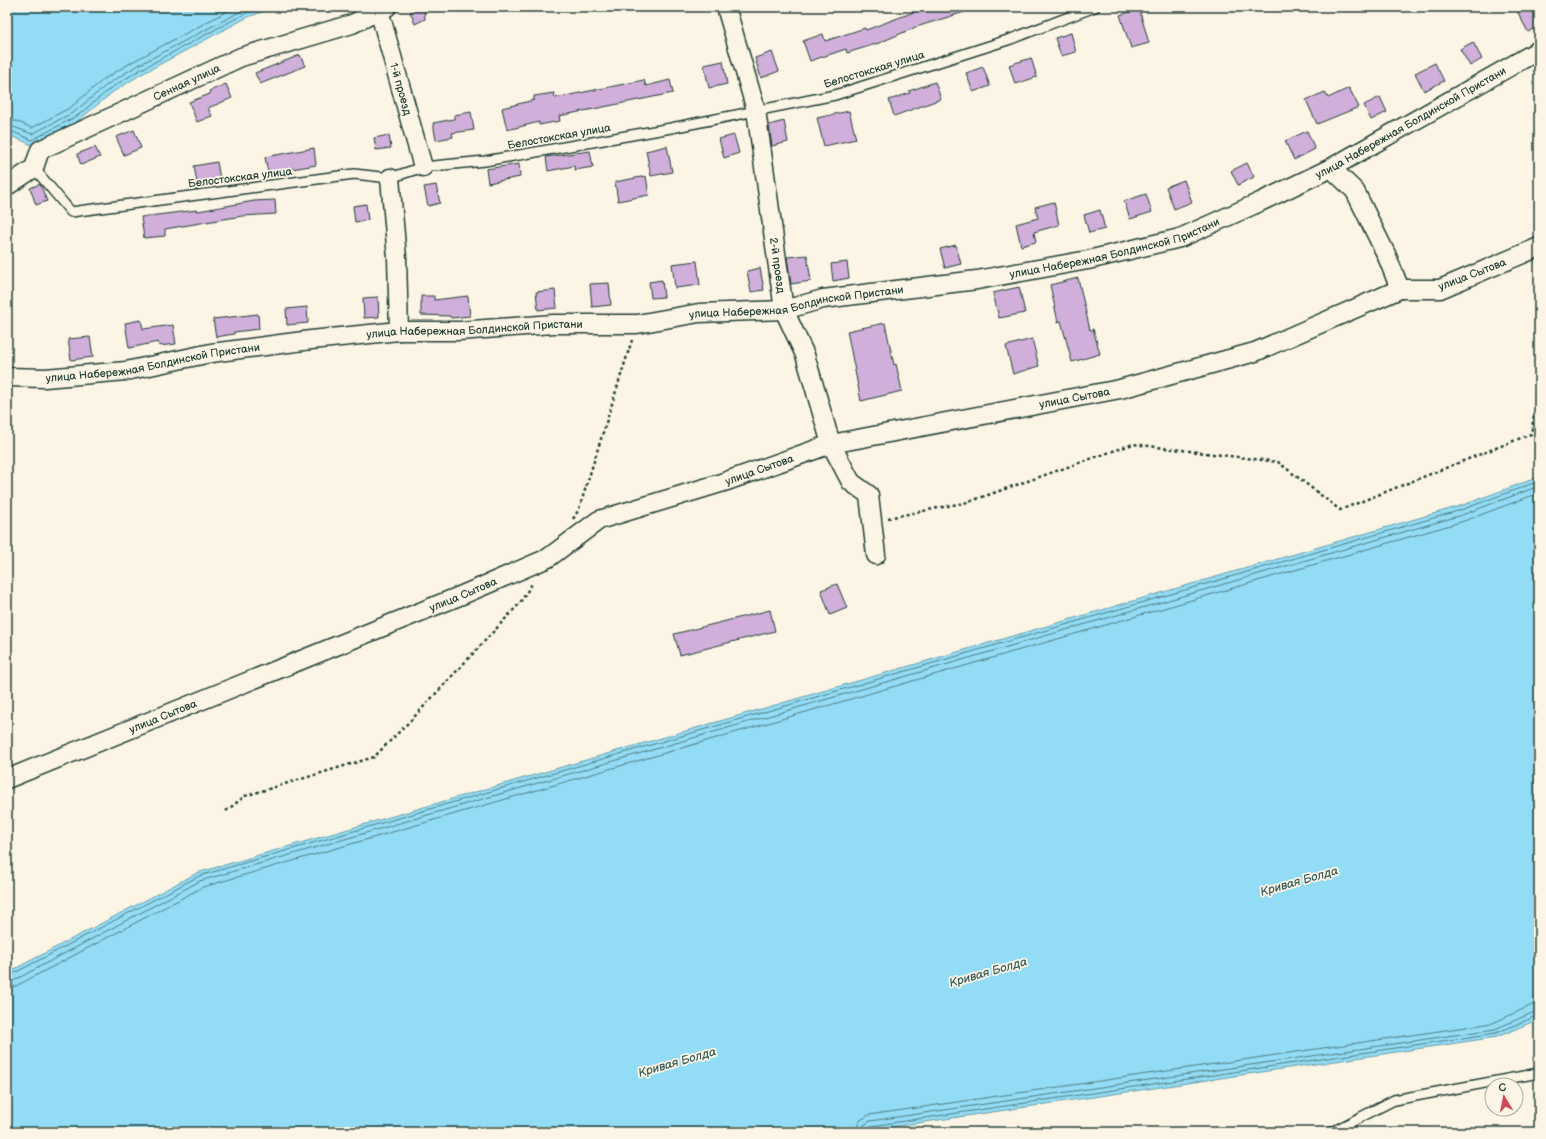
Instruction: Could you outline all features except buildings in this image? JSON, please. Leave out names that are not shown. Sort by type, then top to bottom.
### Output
[{"type":"street","name":"2-й проезд","points":[[726,7],[756,110],[784,310],[805,355],[831,444],[851,482],[869,495],[876,554]]},
{"type":"street","name":"1-й проезд","points":[[383,9],[423,168]]},
{"type":"street","name":"Сенная улица","points":[[34,168],[40,150],[233,60],[352,24],[383,9]]},
{"type":"street","name":"улица Набережная Болдинской Пристани","points":[[7,376],[45,378],[126,372],[211,353],[311,340],[400,331],[460,331],[553,324],[637,324],[699,313],[784,310],[823,299],[977,280],[1088,260],[1180,238],[1331,168],[1539,50]]},
{"type":"street","points":[[7,186],[34,168]]},
{"type":"street","points":[[1331,168],[1355,191],[1386,254],[1400,289]]},
{"type":"street","points":[[390,178],[397,258],[400,331]]},
{"type":"street","name":"улица Сытова","points":[[7,779],[462,595],[548,558],[599,520],[724,482],[831,444],[1120,389],[1256,352],[1400,289],[1440,289],[1539,247]]},
{"type":"lane","name":"Белостокская улица","points":[[34,168],[71,212],[354,174],[390,178],[423,168],[485,161],[670,128],[756,110],[836,96],[1011,39],[1095,7]]},
{"type":"lane","points":[[1332,1132],[1394,1100],[1539,1072]]},
{"type":"path","points":[[872,521],[968,502],[1133,444],[1278,462],[1340,510],[1531,434],[1539,386]]},
{"type":"water","points":[[7,7],[276,7],[248,17],[140,75],[113,92],[79,120],[32,145],[11,136],[7,137]]},
{"type":"water","name":"Кривая Болда","points":[[1539,477],[1539,1019],[1497,1037],[858,1132],[7,1132],[7,973],[197,873],[1460,506]]}]
